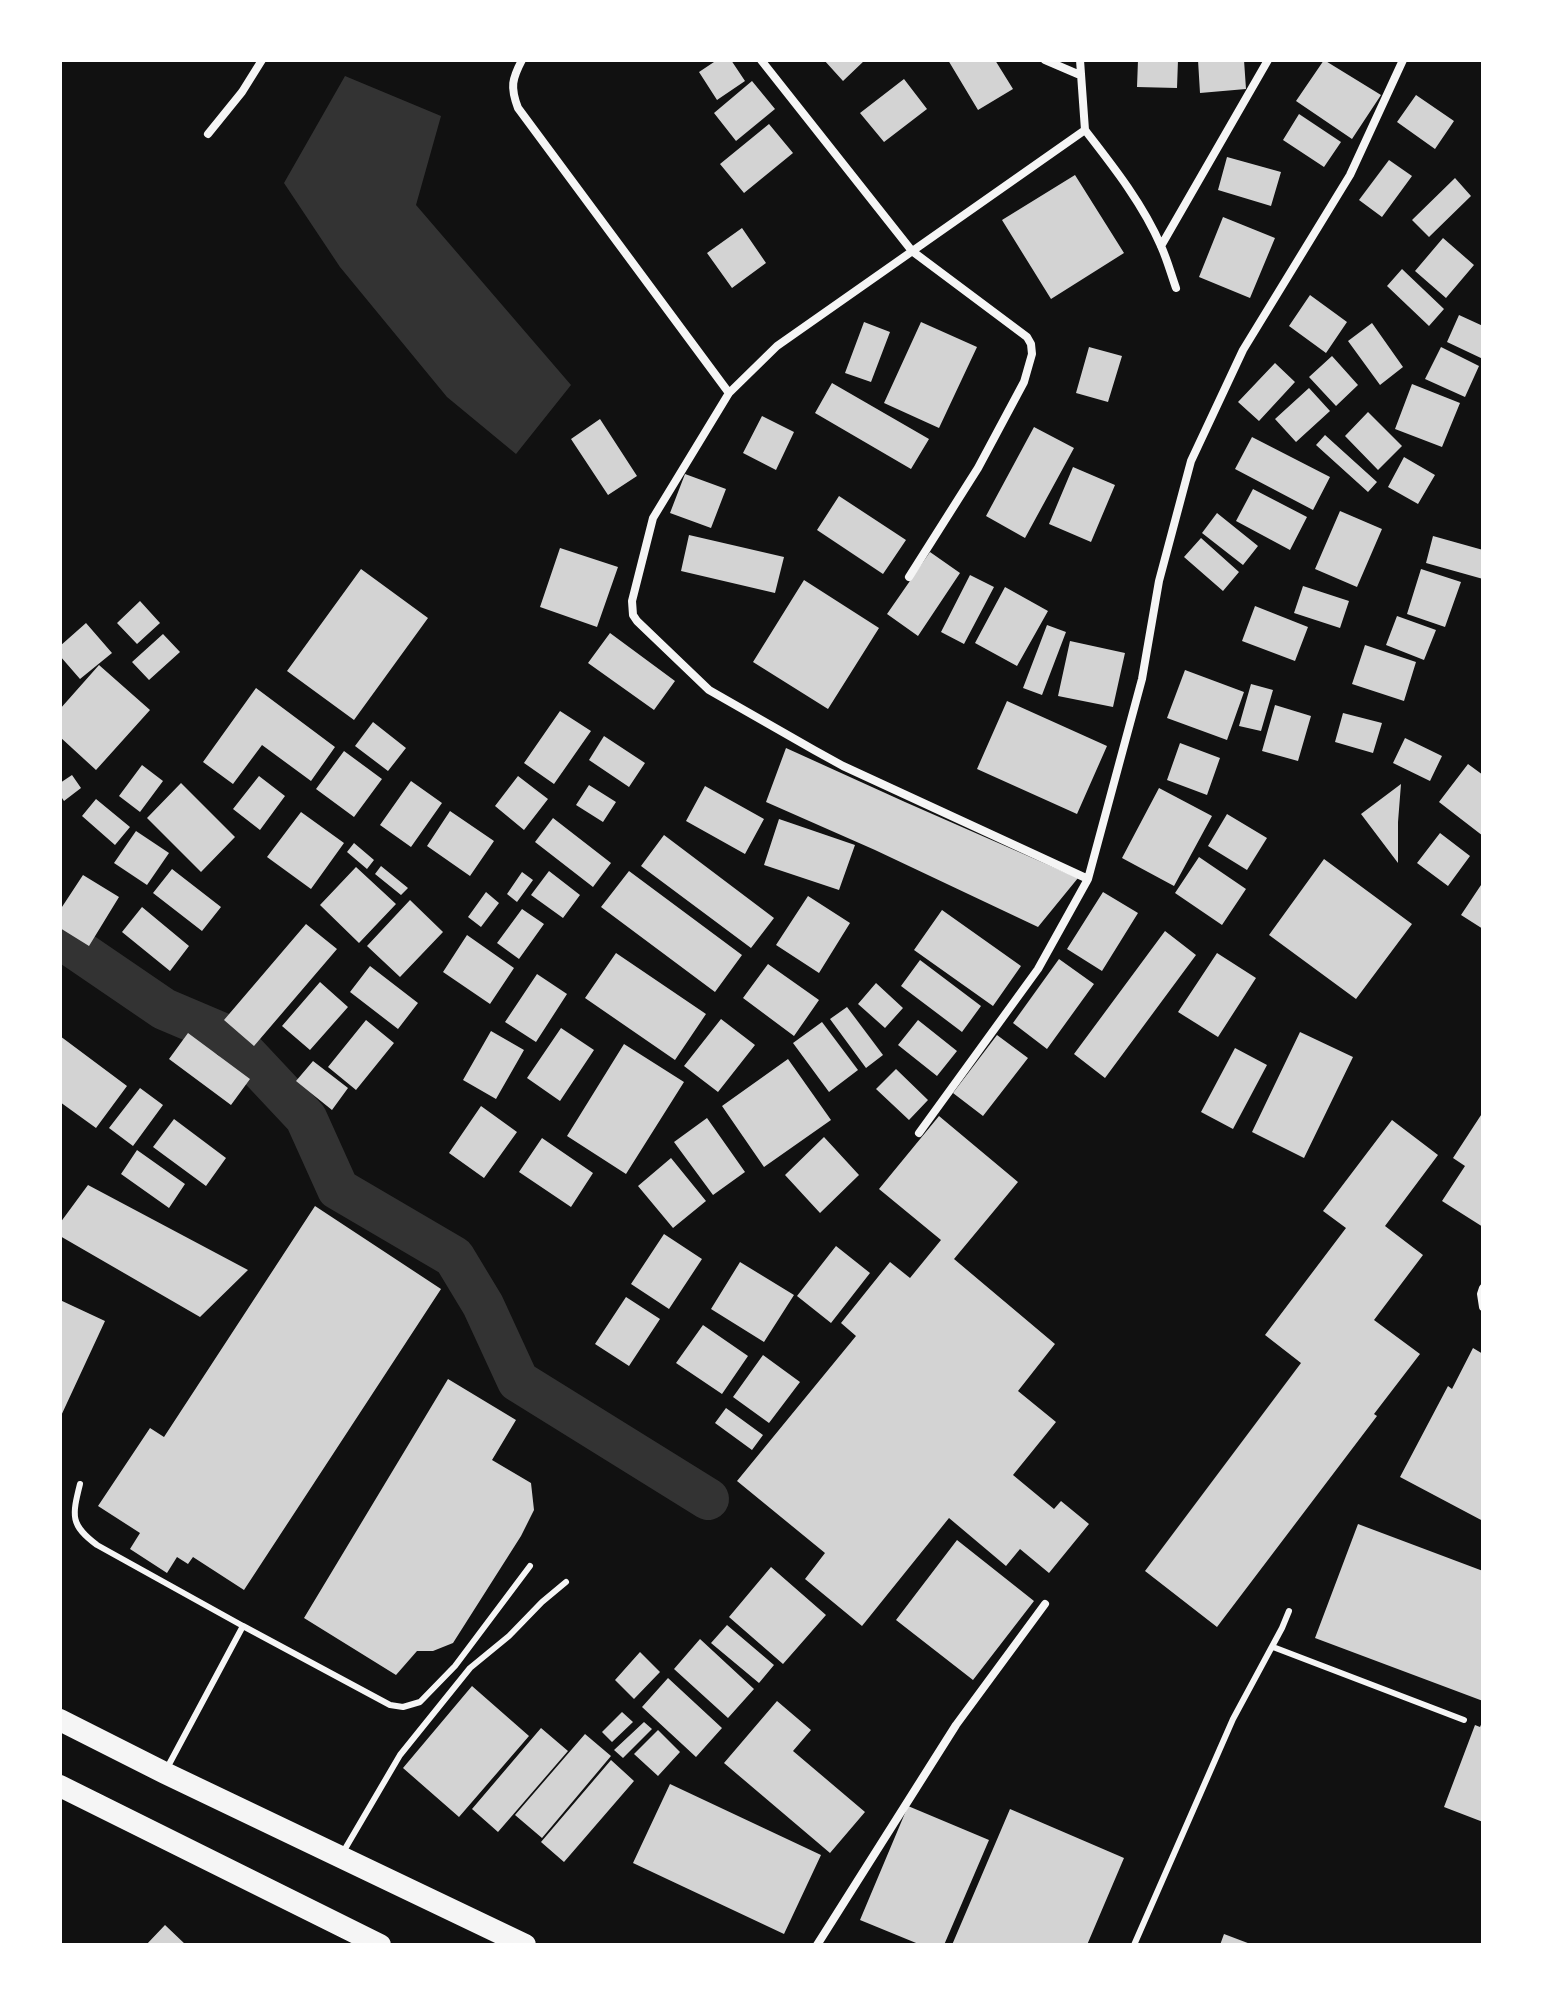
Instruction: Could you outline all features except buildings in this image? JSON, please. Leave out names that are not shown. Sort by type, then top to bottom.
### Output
[{"type":"highway","points":[[60,1720],[525,1945]]},
{"type":"highway","points":[[60,1786],[380,1945]]},
{"type":"street","points":[[208,134],[242,92],[262,60]]},
{"type":"street","points":[[522,60],[511,92],[518,108],[729,393]]},
{"type":"street","points":[[761,60],[912,251],[1027,337],[1031,344],[1032,354],[1024,382],[978,468],[909,577]]},
{"type":"street","points":[[1045,60],[1080,75]]},
{"type":"street","points":[[1080,60],[1085,130],[1118,172],[1161,246],[1176,288]]},
{"type":"street","points":[[1161,246],[1268,60]]},
{"type":"street","points":[[919,1133],[1038,969],[1088,879],[1142,679],[1159,581],[1191,461],[1243,350],[1350,175],[1403,60]]},
{"type":"street","points":[[1085,130],[777,346],[729,393],[653,518],[632,601],[633,615],[637,621],[709,690],[843,766],[1088,879]]},
{"type":"street","points":[[1483,1288],[1483,1307]]},
{"type":"street","points":[[817,1945],[956,1725],[1045,1604]]},
{"type":"lane","points":[[80,1484],[74,1508],[75,1521],[82,1534],[97,1545],[390,1705],[403,1707],[420,1702],[455,1666],[530,1566]]},
{"type":"lane","points":[[340,1857],[400,1755],[470,1668],[566,1582]]},
{"type":"lane","points":[[1134,1945],[1233,1719],[1289,1611]]},
{"type":"lane","points":[[165,1773],[243,1626]]},
{"type":"lane","points":[[1273,1647],[1464,1720]]},
{"type":"shaded area","points":[[345,76],[441,116],[416,205],[571,385],[516,454],[447,397],[340,267],[284,183]]},
{"type":"waterway","points":[[60,938],[164,1009],[230,1037],[306,1118],[338,1189],[454,1257],[483,1305],[518,1381],[708,1499]]}]
